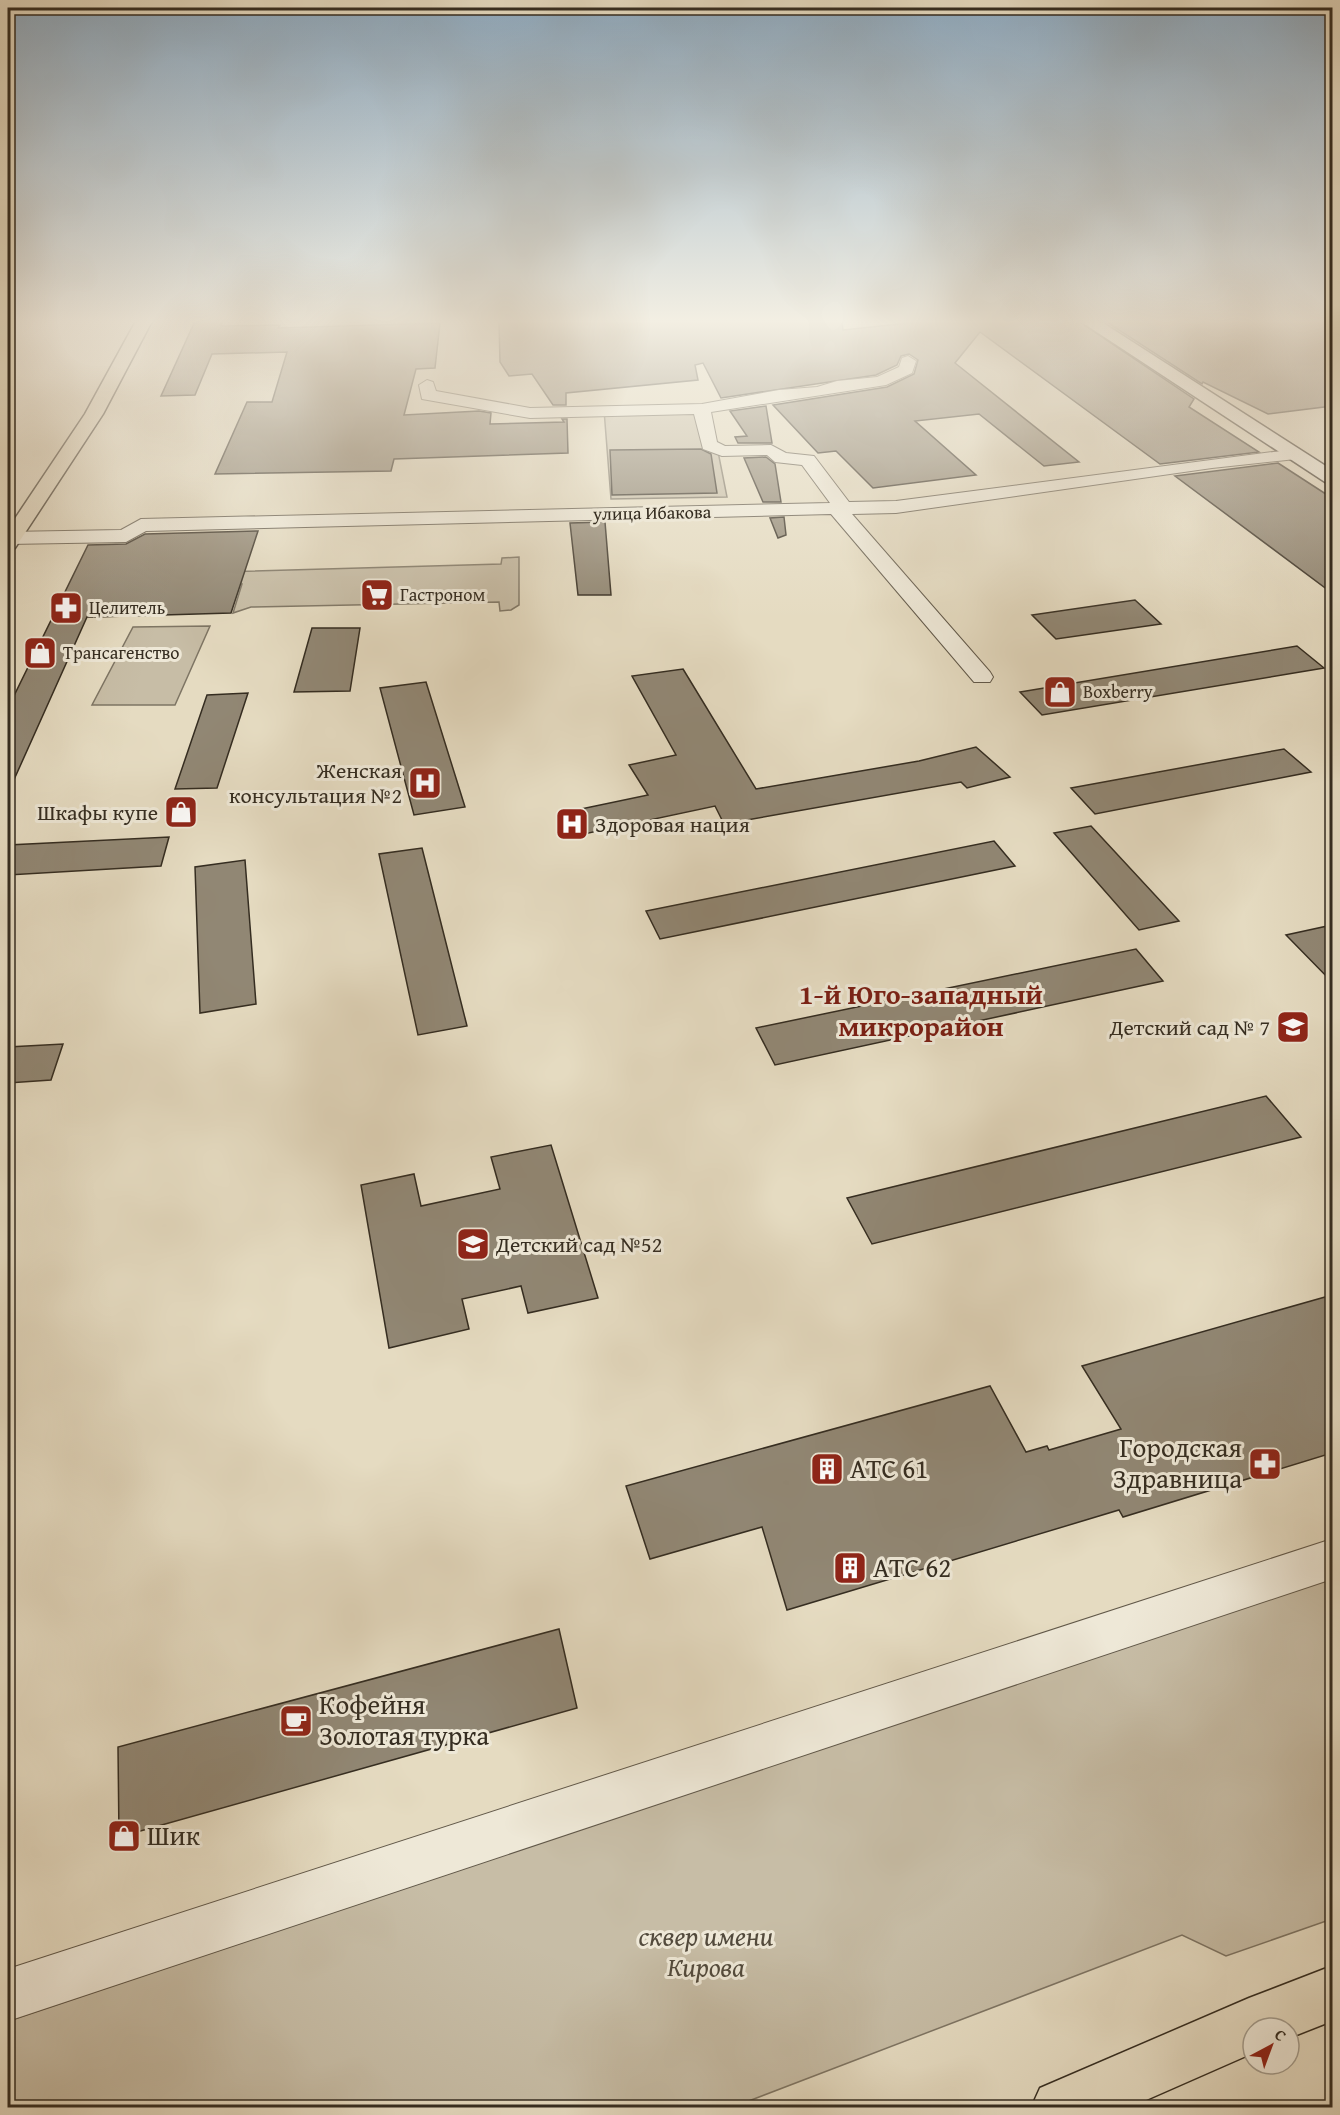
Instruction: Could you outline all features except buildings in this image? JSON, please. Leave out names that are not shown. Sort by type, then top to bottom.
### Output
[{"type":"main road","points":[[9,540],[89,420]]},
{"type":"main road","points":[[1242,420],[1332,478]]},
{"type":"main road","points":[[1060,2108],[1250,2026],[1332,1994]]},
{"type":"street","points":[[704,420],[709,445],[722,451],[771,450],[781,458],[808,460],[842,510],[982,678]]},
{"type":"street","name":"улица Ибакова","points":[[9,540],[126,536],[141,525],[896,507],[1212,463],[1296,454]]},
{"type":"street","points":[[8,1995],[1332,1559]]},
{"type":"green space","points":[[605,420],[712,420],[727,497],[611,499]]},
{"type":"green space","points":[[519,557],[519,605],[511,610],[500,611],[499,602],[251,607],[233,613],[242,584],[147,586],[187,573],[501,564],[502,558]]},
{"type":"green space","points":[[210,626],[175,705],[92,705],[133,627]]},
{"type":"green space","name":"сквер имени Кирова","points":[[1332,1576],[1332,1919],[1226,1956],[1182,1935],[733,2107],[8,2107],[8,2021]]},
{"type":"place","name":"Гастроном","points":[[377,595]]},
{"type":"place","name":"Целитель","points":[[66,608]]},
{"type":"place","name":"Трансагенство","points":[[40,653]]},
{"type":"place","name":"Boxberry","points":[[1060,692]]},
{"type":"place","name":"Женская консультация №2","points":[[425,783]]},
{"type":"place","name":"Шкафы купе","points":[[181,812]]},
{"type":"place","name":"Здоровая нация","points":[[572,824]]},
{"type":"place","name":"Детский сад № 7","points":[[1293,1027]]},
{"type":"place","name":"Детский сад №52","points":[[473,1244]]},
{"type":"place","name":"Городская Здравница","points":[[1265,1464]]},
{"type":"place","name":"АТС 61","points":[[827,1469]]},
{"type":"place","name":"АТС 62","points":[[850,1568]]},
{"type":"place","name":"Кофейня Золотая турка","points":[[296,1721]]},
{"type":"place","name":"Шик","points":[[124,1836]]},
{"type":"district","name":"1-й Юго-западный микрорайон","points":[[921,1010]]}]
